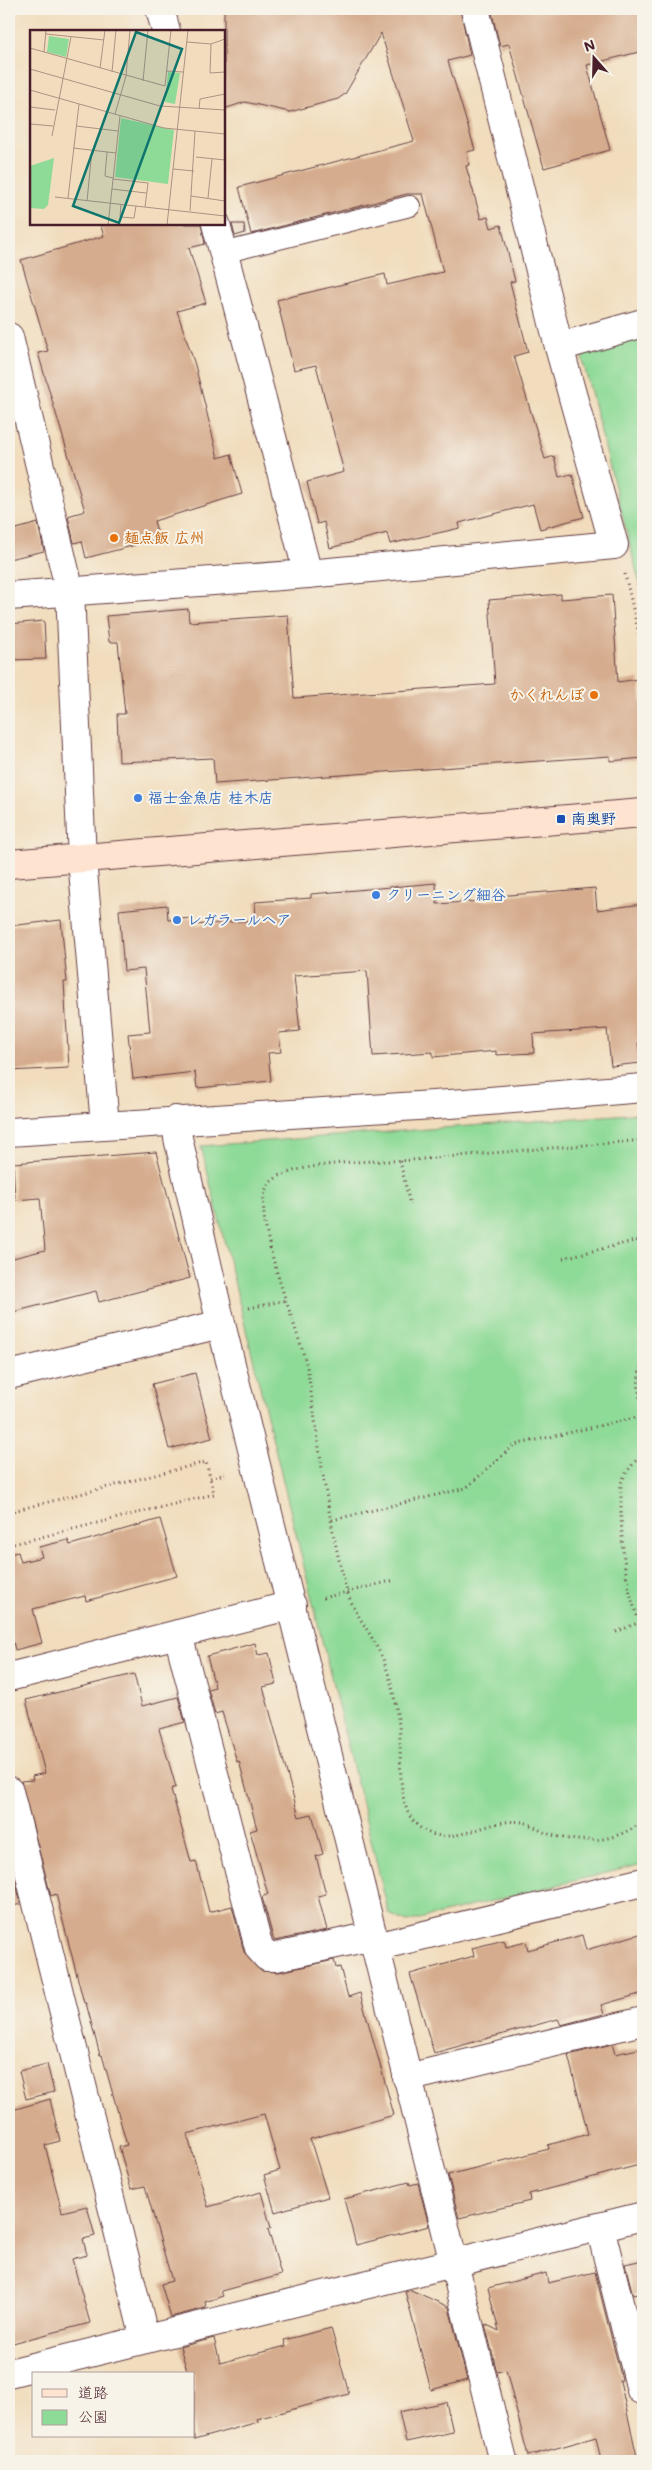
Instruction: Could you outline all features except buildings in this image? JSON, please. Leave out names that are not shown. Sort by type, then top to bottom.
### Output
[{"type":"street","points":[[160,9],[166,30]]},
{"type":"street","points":[[9,596],[308,574],[614,545],[559,347],[475,9]]},
{"type":"street","points":[[216,225],[308,574]]},
{"type":"street","points":[[559,347],[643,323]]},
{"type":"street","points":[[9,337],[70,592],[82,859],[105,1125]]},
{"type":"street","points":[[9,864],[643,813]]},
{"type":"street","points":[[9,1132],[465,1103],[643,1088]]},
{"type":"street","points":[[176,1120],[178,1138],[220,1319],[502,2461]]},
{"type":"street","points":[[9,1375],[220,1319]]},
{"type":"street","points":[[9,1677],[292,1605]]},
{"type":"street","points":[[178,1634],[259,1948],[267,1957],[374,1942],[643,1882]]},
{"type":"street","points":[[9,1791],[145,2340]]},
{"type":"street","points":[[407,2078],[643,2021]]},
{"type":"street","points":[[9,2373],[643,2216]]},
{"type":"street","points":[[600,2226],[641,2390],[643,2389]]},
{"type":"lane","points":[[223,253],[410,206]]},
{"type":"path","points":[[614,545],[628,582],[643,652]]},
{"type":"path","points":[[643,1140],[400,1161],[338,1163],[280,1175],[268,1186],[264,1199],[266,1232],[305,1355],[332,1520],[347,1592],[381,1654],[392,1685],[402,1737],[400,1777],[408,1810],[416,1824],[432,1833],[456,1836],[503,1824],[523,1822],[546,1833],[582,1842],[613,1837],[635,1827],[643,1821]]},
{"type":"path","points":[[400,1161],[410,1205]]},
{"type":"path","points":[[563,1258],[643,1239]]},
{"type":"path","points":[[220,1319],[287,1300]]},
{"type":"path","points":[[643,1357],[638,1374],[638,1395],[643,1411]]},
{"type":"path","points":[[332,1520],[466,1488],[514,1445],[643,1416]]},
{"type":"path","points":[[643,1454],[634,1461],[622,1482],[624,1558],[643,1628]]},
{"type":"path","points":[[9,1512],[206,1462],[214,1494],[9,1544]]},
{"type":"path","points":[[210,1478],[257,1466]]},
{"type":"path","points":[[292,1605],[395,1580]]},
{"type":"path","points":[[616,1632],[640,1622]]},
{"type":"green space","points":[[643,337],[643,597],[582,357],[588,350]]},
{"type":"green space","points":[[643,1113],[643,1864],[407,1922],[389,1914],[201,1146]]},
{"type":"place","name":"麺点飯 広州","points":[[114,538]]},
{"type":"place","name":"かくれんぼ","points":[[594,695]]},
{"type":"place","name":"福士金魚店 桂木店","points":[[138,798]]},
{"type":"place","name":"南奥野","points":[[561,819]]},
{"type":"place","name":"クリーニング細谷","points":[[376,895]]},
{"type":"place","name":"レガラールヘア","points":[[177,920]]}]
